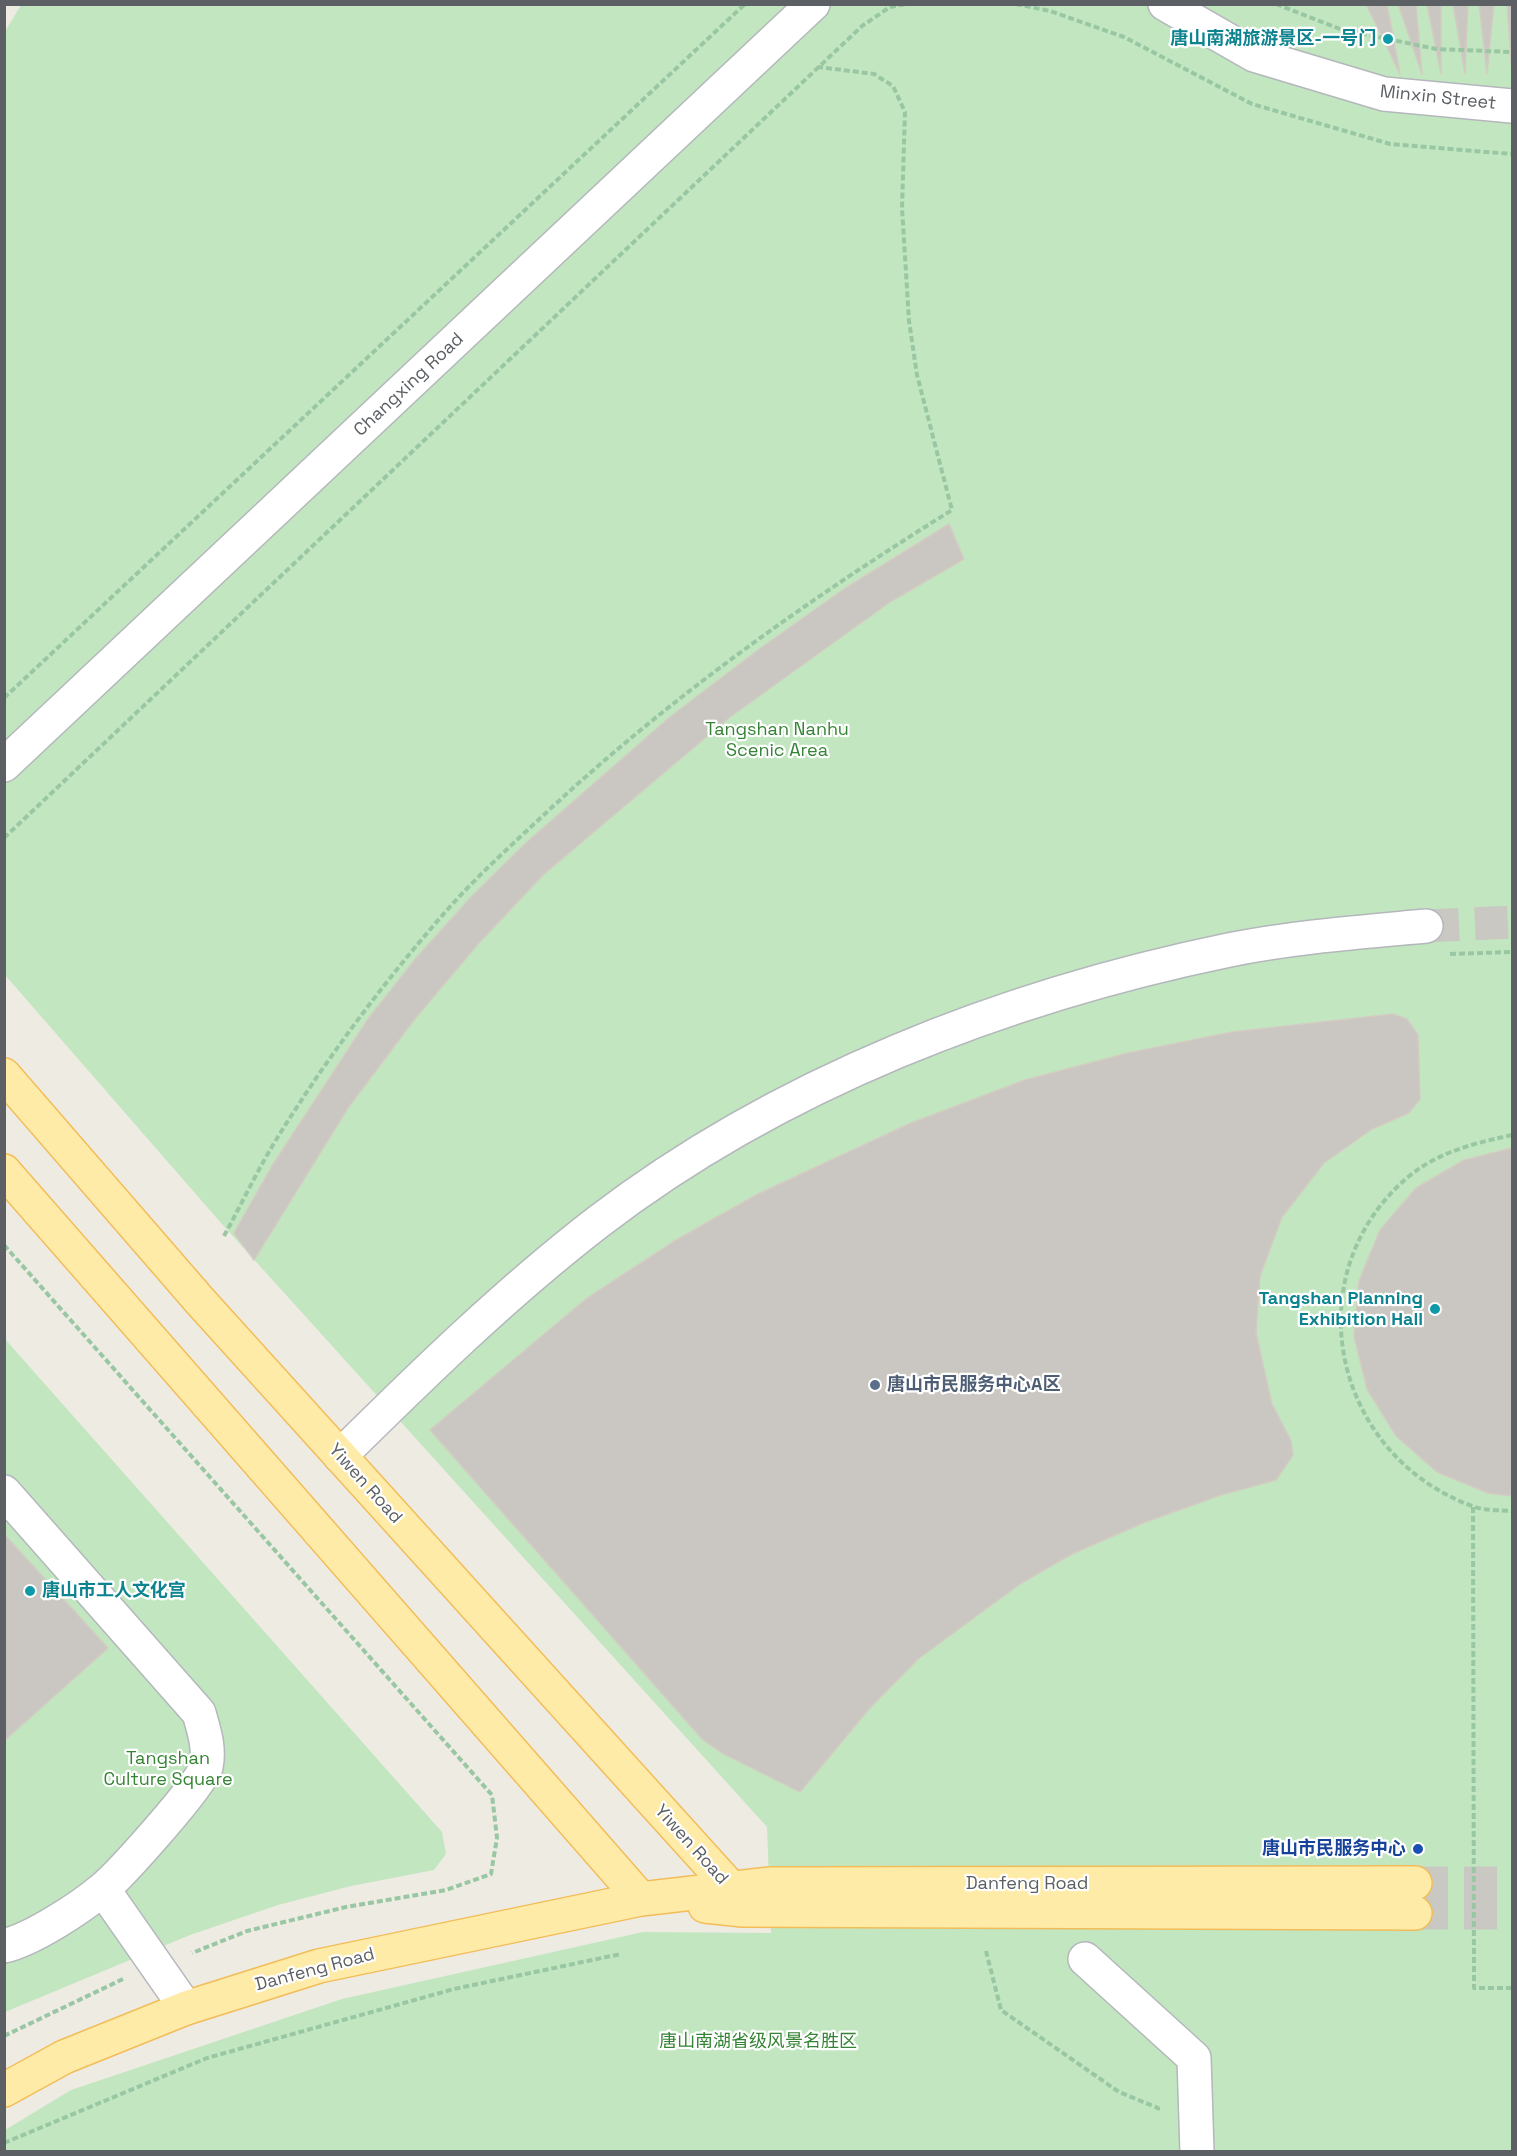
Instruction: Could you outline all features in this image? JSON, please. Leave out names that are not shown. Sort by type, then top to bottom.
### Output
[{"type":"main road","name":"Yiwen Road","points":[[4,1075],[200,1302],[732,1889]]},
{"type":"main road","points":[[4,1171],[641,1899]]},
{"type":"main road","name":"Danfeng Road","points":[[4,2090],[64,2056],[186,2008],[319,1966],[641,1899],[770,1884],[1415,1898],[743,1910],[641,1899]]},
{"type":"street","name":"Changxing Road","points":[[4,765],[813,4]]},
{"type":"street","name":"Minxin Street","points":[[1165,4],[1254,54],[1384,94],[1512,106]]},
{"type":"street","points":[[340,1456],[436,1360],[526,1281],[600,1221],[689,1160],[766,1114],[858,1068],[959,1027],[1150,968],[1231,950],[1426,926]]},
{"type":"street","points":[[4,1492],[199,1713],[208,1746],[206,1768],[192,1791],[103,1889],[24,1941],[4,1946]]},
{"type":"street","points":[[103,1889],[186,2008]]},
{"type":"street","points":[[1085,1959],[1194,2058],[1197,2151]]},
{"type":"path","points":[[4,698],[745,4]]},
{"type":"path","points":[[4,838],[862,26],[890,7],[906,4]]},
{"type":"path","points":[[1276,4],[1340,29],[1436,49],[1512,52]]},
{"type":"path","points":[[224,1236],[277,1137],[352,1027],[449,908],[505,851],[633,736],[753,641],[847,576],[952,510],[916,375],[909,321],[902,208],[905,112],[893,87],[874,74],[818,68]]},
{"type":"path","points":[[1444,954],[1512,952]]},
{"type":"path","points":[[1512,1135],[1459,1147],[1408,1177],[1369,1221],[1346,1275],[1339,1334],[1352,1392],[1382,1443],[1426,1482],[1473,1507],[1512,1511]]},
{"type":"path","points":[[4,1245],[492,1795],[497,1838],[491,1874],[446,1890],[346,1906],[247,1931],[157,1966],[39,2017],[4,2036]]},
{"type":"path","points":[[1473,1507],[1473,1988],[1512,1988]]},
{"type":"path","points":[[986,1952],[1001,2010],[1119,2092],[1158,2108],[1158,2119]]},
{"type":"path","points":[[4,2143],[207,2058],[454,1989],[621,1954]]},
{"type":"green space","name":"Tangshan Nanhu Scenic Area","points":[[21,5],[1512,5],[1512,2151],[5,2151],[5,2130],[71,2090],[342,1999],[643,1932],[771,1933],[767,1827],[221,1223],[5,975],[4,33]]},
{"type":"green space","name":"Tangshan Culture Square","points":[[4,1338],[442,1832],[446,1854],[434,1870],[351,1886],[278,1905],[190,1935],[5,2012]]},
{"type":"building","name":"唐山南湖旅游景区-一号门","points":[[1366,4],[1387,4],[1400,74]]},
{"type":"building","name":"唐山南湖旅游景区-一号门","points":[[1398,4],[1416,4],[1422,74]]},
{"type":"building","points":[[1427,4],[1441,4],[1441,74]]},
{"type":"building","points":[[1453,4],[1468,4],[1465,74]]},
{"type":"building","points":[[1479,4],[1494,4],[1487,74]]},
{"type":"building","points":[[1507,4],[1512,4],[1512,74]]},
{"type":"building","points":[[949,524],[964,559],[890,602],[730,717],[544,874],[478,944],[414,1020],[348,1108],[254,1260],[234,1233],[272,1166],[368,1019],[417,957],[473,895],[527,842],[670,717],[758,650],[844,589]]},
{"type":"building","name":"唐山市民服务中心A区","points":[[1393,1014],[1407,1019],[1418,1035],[1420,1099],[1409,1113],[1372,1129],[1324,1163],[1282,1217],[1260,1276],[1256,1333],[1272,1404],[1291,1441],[1293,1455],[1276,1480],[1221,1495],[1143,1523],[1072,1554],[1020,1584],[918,1659],[869,1709],[800,1792],[722,1753],[703,1740],[430,1430],[586,1299],[676,1240],[758,1194],[911,1123],[1025,1080],[1128,1053],[1232,1032]]},
{"type":"building","name":"Tangshan Planning Exhibition Hall","points":[[1512,1148],[1512,1496],[1488,1493],[1437,1472],[1396,1436],[1367,1389],[1354,1336],[1359,1281],[1380,1230],[1416,1188],[1464,1160]]},
{"type":"building","name":"唐山市工人文化宫","points":[[4,1534],[108,1648],[4,1741]]},
{"type":"tunnel","points":[[1426,926],[1512,922]]},
{"type":"tunnel","points":[[1415,1883],[1512,1883]]},
{"type":"tunnel","points":[[1415,1913],[1512,1913]]},
{"type":"place","name":"唐山南湖旅游景区-一号门","points":[[1388,39]]},
{"type":"place","name":"Tangshan Planning Exhibition Hall","points":[[1435,1309]]},
{"type":"place","name":"唐山市民服务中心A区","points":[[875,1385]]},
{"type":"place","name":"唐山市工人文化宫","points":[[30,1591]]},
{"type":"place","name":"唐山市民服务中心","points":[[1418,1849]]},
{"type":"park label","name":"唐山南湖省级风景名胜区","points":[[758,2042]]}]
